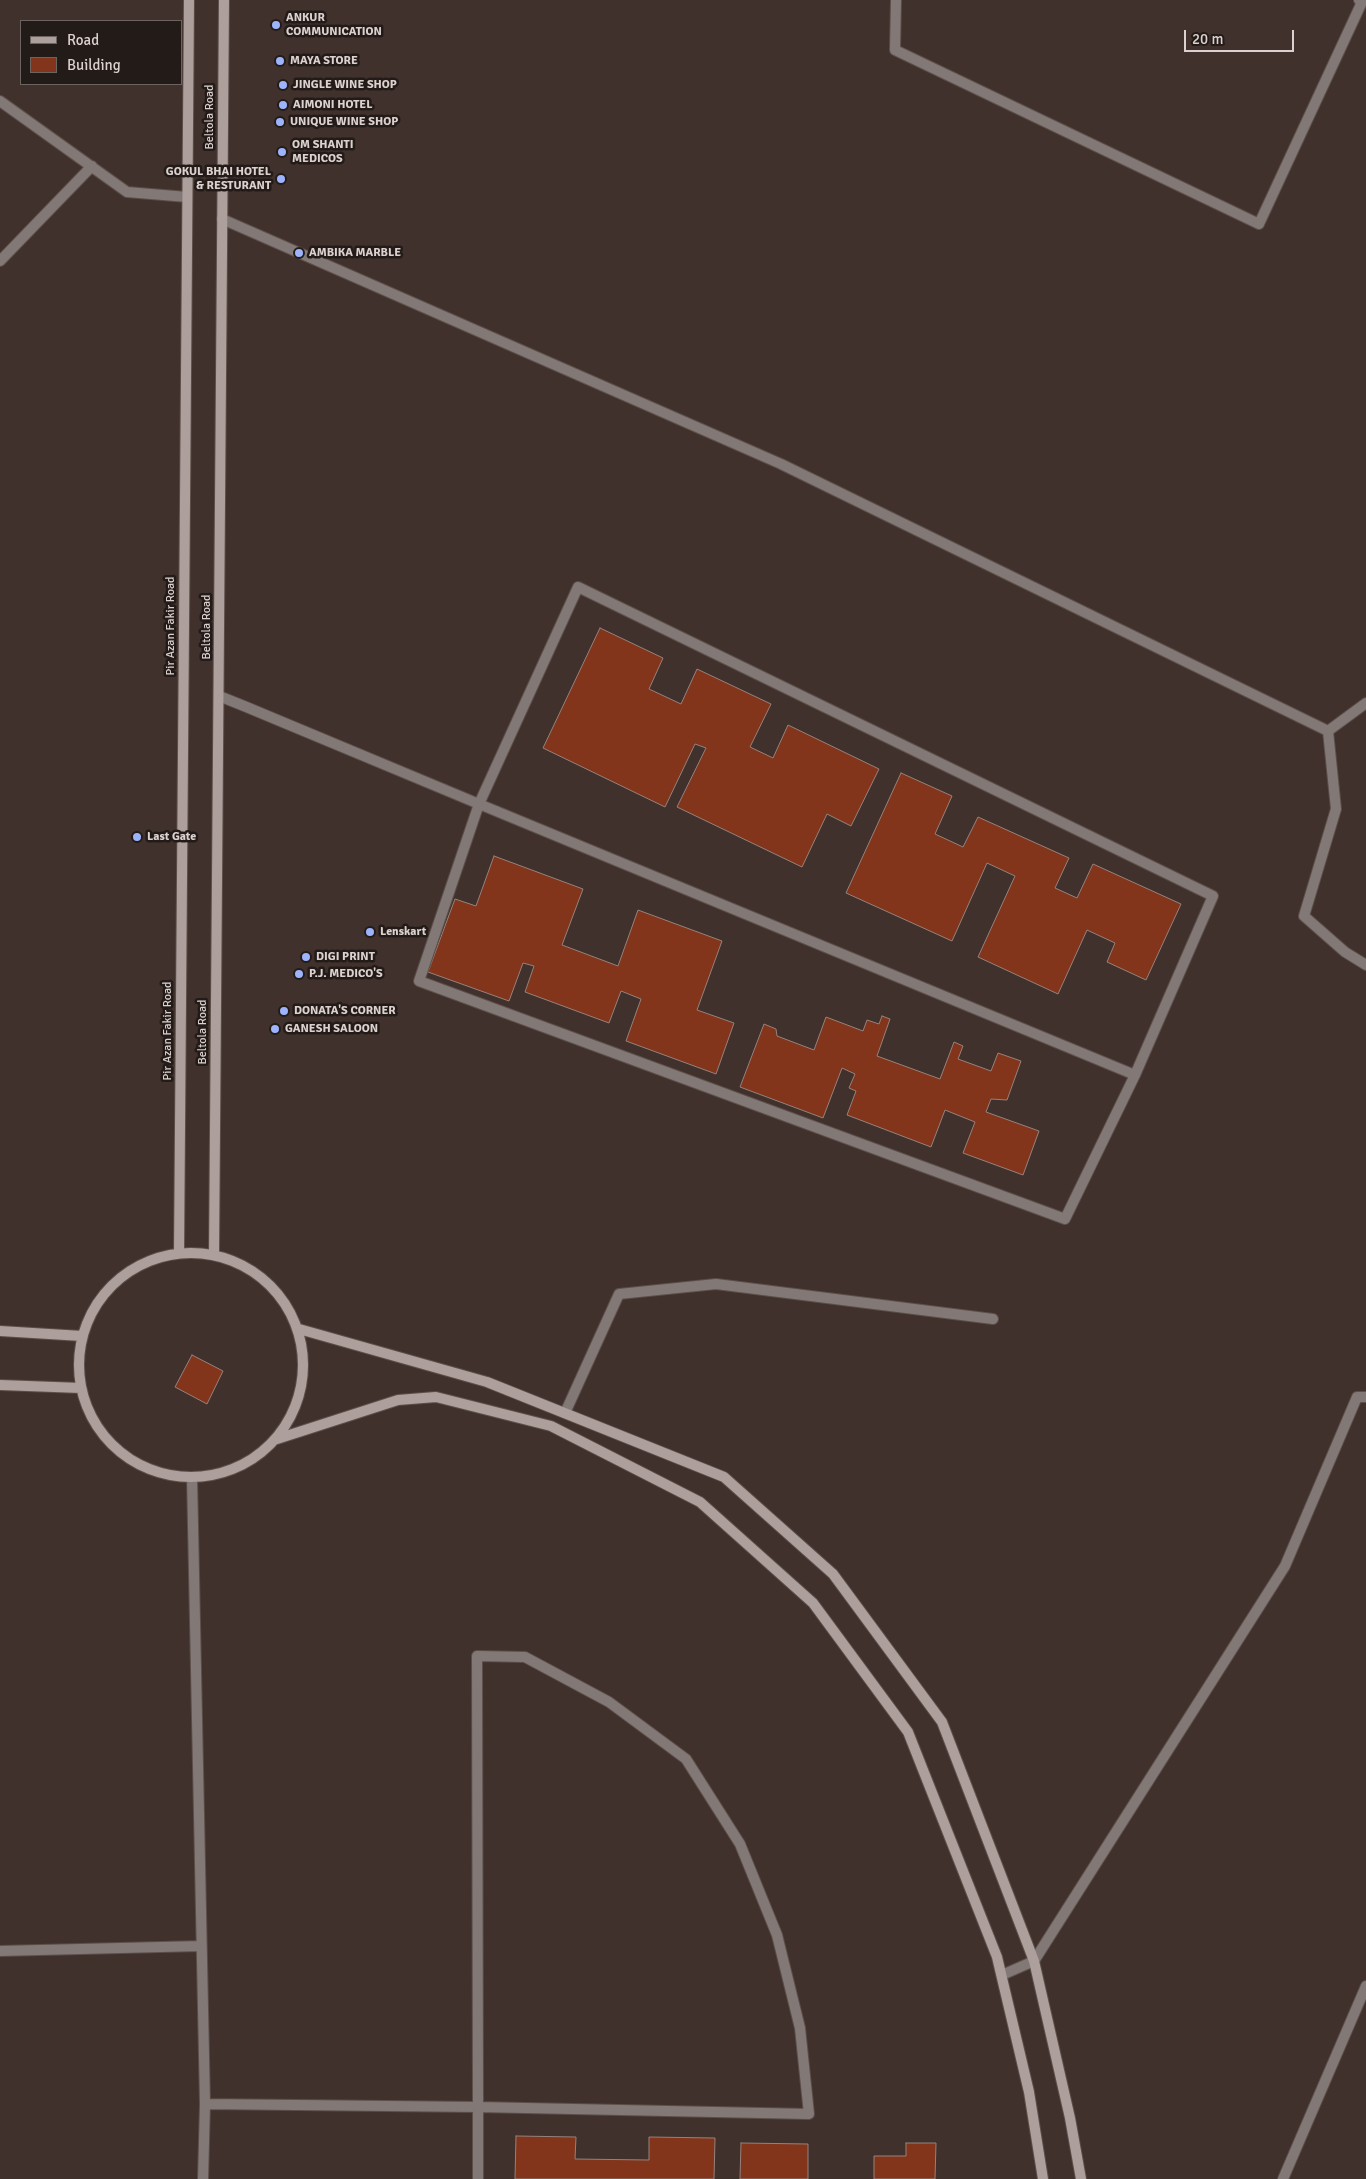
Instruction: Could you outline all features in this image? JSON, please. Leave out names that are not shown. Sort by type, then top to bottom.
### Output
[{"type":"main road","name":"Pir Azan Fakir Road","points":[[179,1252],[189,0]]},
{"type":"main road","name":"Beltola Road","points":[[214,1254],[224,0]]},
{"type":"main road","points":[[179,1252],[214,1254],[250,1269],[280,1295],[299,1329],[304,1358],[302,1387],[293,1414],[277,1439],[253,1460],[224,1473],[192,1477],[154,1471],[121,1452],[95,1424],[81,1388],[78,1362],[82,1336],[95,1305],[118,1279],[146,1261],[179,1252]]},
{"type":"main road","points":[[299,1329],[487,1382],[724,1477],[833,1574],[942,1722],[1034,1961],[1070,2118],[1081,2179]]},
{"type":"main road","points":[[0,1331],[82,1336]]},
{"type":"main road","points":[[0,1385],[81,1388]]},
{"type":"main road","points":[[277,1439],[398,1400],[436,1397],[551,1426],[700,1502],[813,1603],[908,1732],[997,1957],[1029,2092],[1043,2179]]},
{"type":"street","points":[[896,0],[895,50],[1259,224],[1362,2],[1359,0]]},
{"type":"street","points":[[0,101],[127,192],[187,197]]},
{"type":"street","points":[[0,261],[92,166]]},
{"type":"street","points":[[222,219],[781,464],[1328,732]]},
{"type":"street","points":[[578,587],[1213,896],[1135,1075],[1065,1220],[419,981],[479,804],[578,587]]},
{"type":"street","points":[[218,696],[1135,1075]]},
{"type":"street","points":[[1328,732],[1366,703]]},
{"type":"street","points":[[1328,732],[1336,810],[1304,916],[1345,952],[1366,965]]},
{"type":"street","points":[[564,1413],[619,1294],[716,1284],[993,1320]]},
{"type":"street","points":[[1002,1975],[1034,1961],[1285,1566],[1356,1397],[1366,1397]]},
{"type":"street","points":[[192,1477],[205,2104],[203,2179]]},
{"type":"street","points":[[205,2104],[478,2107],[809,2114],[800,2028],[777,1935],[740,1844],[686,1759],[609,1702],[525,1657],[477,1656],[478,2107],[478,2179]]},
{"type":"street","points":[[0,1951],[201,1946]]},
{"type":"street","points":[[1283,2179],[1366,1986]]},
{"type":"building","points":[[600,628],[663,658],[649,689],[681,704],[697,669],[771,704],[750,747],[773,758],[788,725],[879,769],[851,826],[827,814],[802,867],[677,807],[706,748],[695,744],[665,807],[543,748]]},
{"type":"building","points":[[901,773],[952,796],[935,834],[963,847],[978,817],[1069,858],[1055,888],[1077,898],[1093,864],[1181,904],[1146,980],[1107,962],[1115,943],[1087,930],[1058,994],[978,957],[1015,876],[987,863],[952,941],[846,893]]},
{"type":"building","points":[[494,856],[583,889],[562,945],[618,966],[638,910],[722,941],[697,1010],[734,1023],[716,1074],[626,1041],[641,999],[621,991],[609,1023],[525,992],[534,966],[523,963],[509,1001],[428,972],[455,899],[476,906]]},
{"type":"building","points":[[882,1016],[890,1019],[877,1056],[940,1079],[954,1042],[963,1046],[958,1059],[991,1071],[998,1053],[1021,1061],[1007,1100],[991,1099],[986,1112],[1039,1131],[1023,1175],[963,1153],[975,1122],[945,1110],[931,1147],[847,1115],[856,1091],[849,1088],[855,1074],[842,1068],[823,1118],[740,1087],[764,1024],[776,1029],[777,1036],[814,1050],[826,1017],[863,1031],[867,1020],[879,1024]]},
{"type":"building","points":[[192,1355],[223,1371],[207,1404],[175,1387]]},
{"type":"building","points":[[516,2136],[576,2137],[575,2159],[649,2160],[649,2137],[715,2138],[714,2179],[515,2179]]},
{"type":"building","points":[[741,2143],[808,2144],[808,2179],[740,2179]]},
{"type":"building","points":[[906,2143],[936,2143],[935,2179],[874,2179],[874,2156],[906,2156]]},
{"type":"place","name":"ANKUR COMMUNICATION","points":[[276,25]]},
{"type":"place","name":"MAYA STORE","points":[[280,61]]},
{"type":"place","name":"JINGLE WINE SHOP","points":[[283,85]]},
{"type":"place","name":"AIMONI HOTEL","points":[[283,105]]},
{"type":"place","name":"UNIQUE WINE SHOP","points":[[280,122]]},
{"type":"place","name":"OM SHANTI MEDICOS","points":[[282,152]]},
{"type":"place","name":"GOKUL BHAI HOTEL & RESTURANT","points":[[281,179]]},
{"type":"place","name":"AMBIKA MARBLE","points":[[299,253]]},
{"type":"place","name":"Last Gate","points":[[137,837]]},
{"type":"place","name":"Lenskart","points":[[370,932]]},
{"type":"place","name":"DIGI PRINT","points":[[306,957]]},
{"type":"place","name":"P.J. MEDICO'S","points":[[299,974]]},
{"type":"place","name":"DONATA'S CORNER","points":[[284,1011]]},
{"type":"place","name":"GANESH SALOON","points":[[275,1029]]}]
